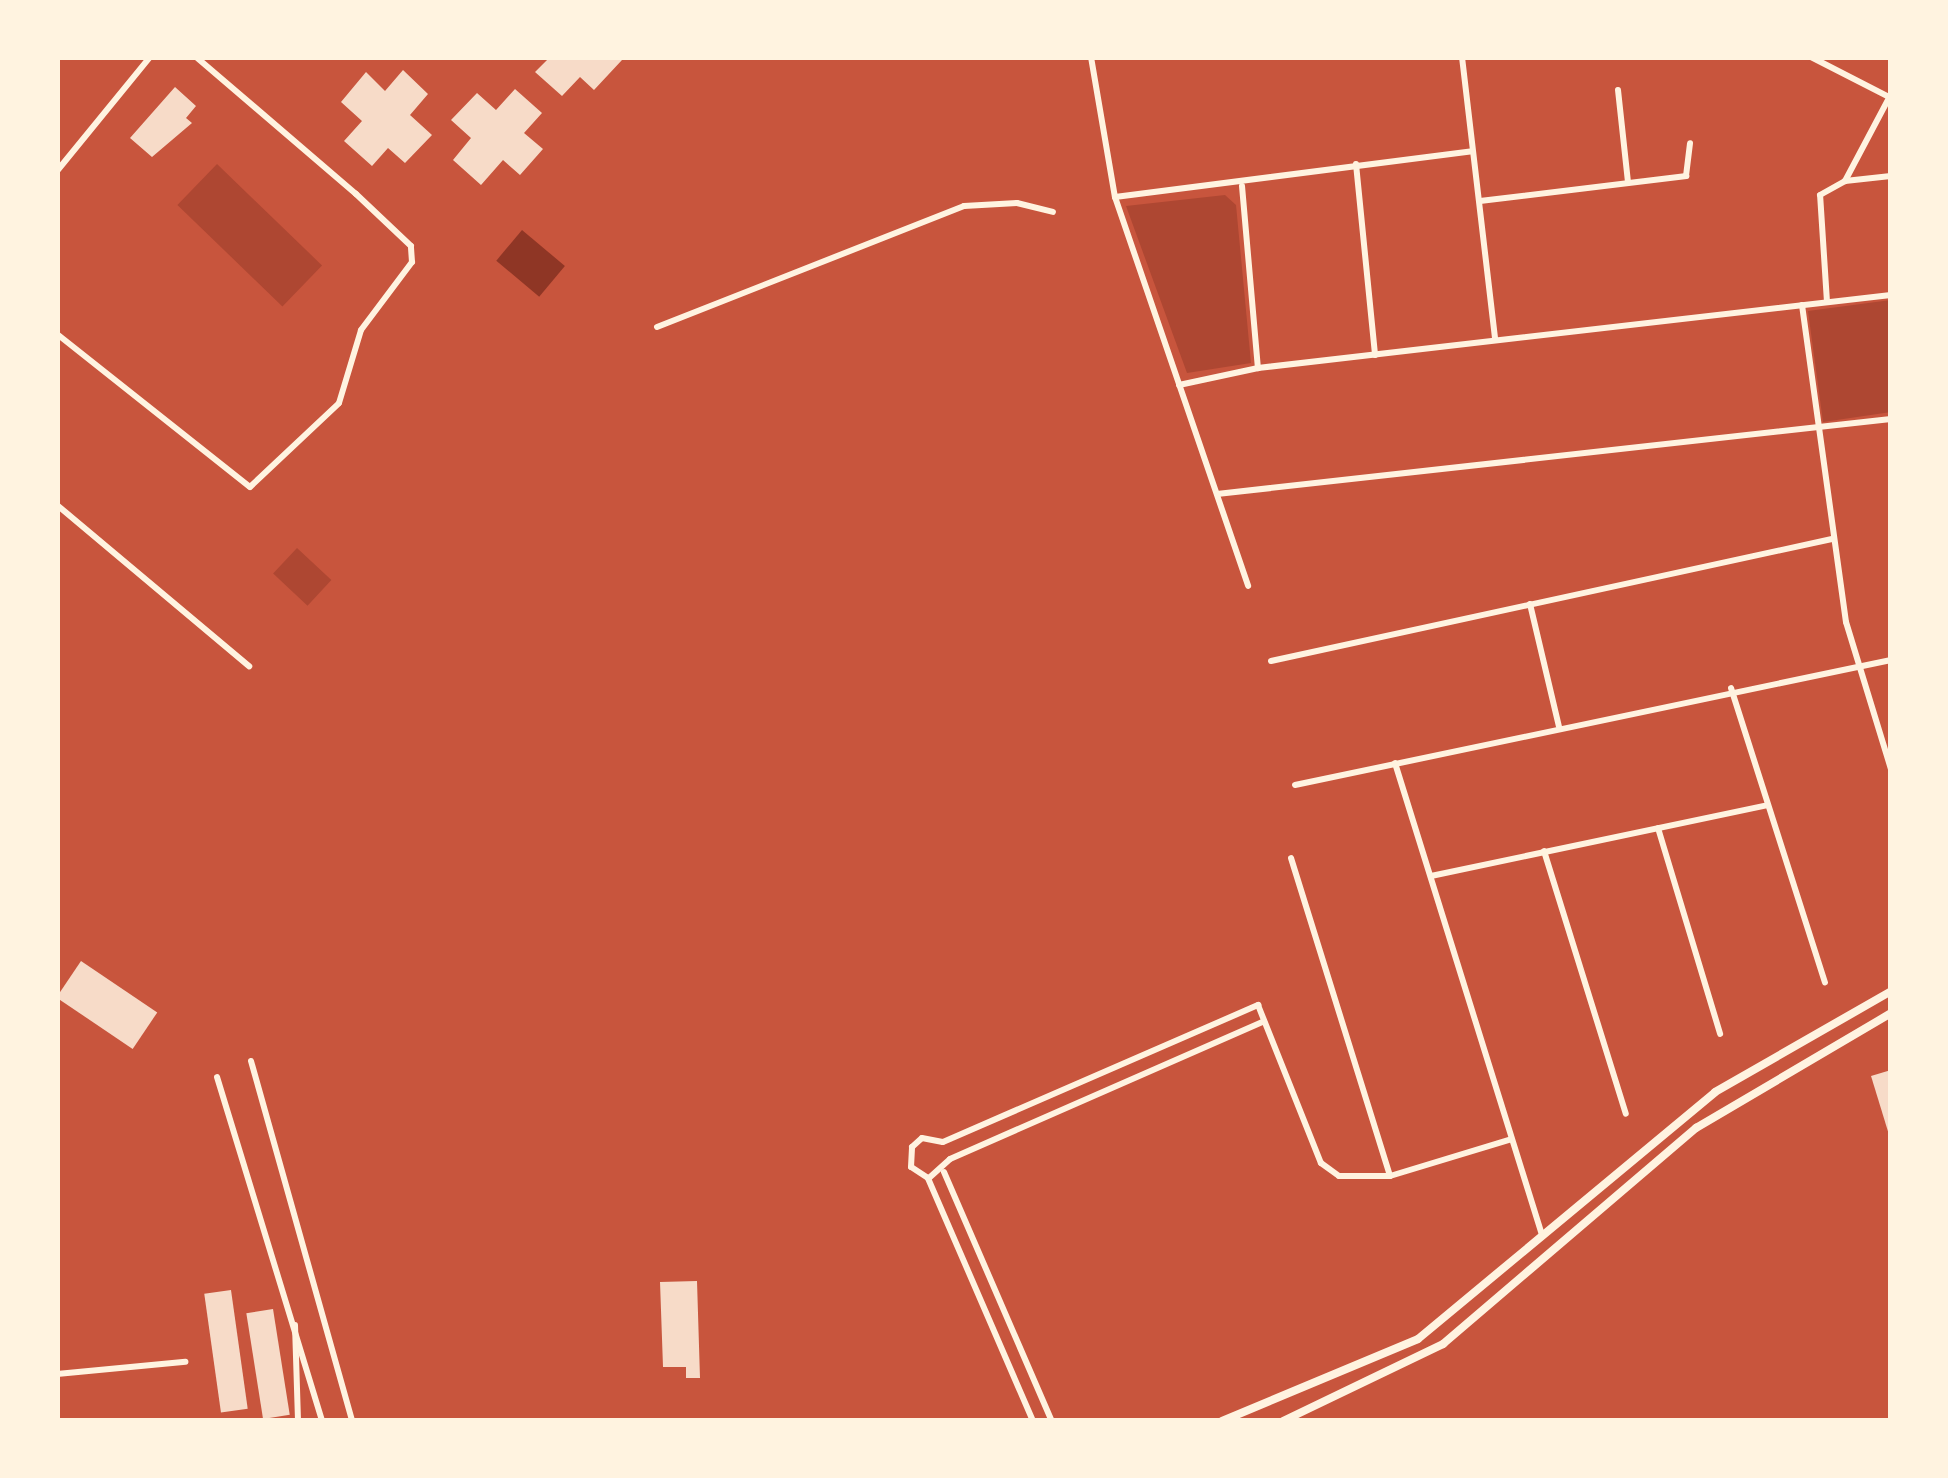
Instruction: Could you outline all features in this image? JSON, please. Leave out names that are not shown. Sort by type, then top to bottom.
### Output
[{"type":"street","points":[[57,171],[150,57]]},
{"type":"street","points":[[57,334],[250,487],[339,403],[361,330],[412,262],[411,246],[196,57]]},
{"type":"street","points":[[1091,57],[1114,197],[1248,586]]},
{"type":"street","points":[[1462,57],[1496,340]]},
{"type":"street","points":[[1811,57],[1890,96],[1845,181]]},
{"type":"street","points":[[1618,90],[1628,182]]},
{"type":"street","points":[[1478,201],[1686,176],[1690,143]]},
{"type":"street","points":[[1114,197],[1242,186],[1276,173],[1472,151]]},
{"type":"street","points":[[1356,164],[1376,355]]},
{"type":"street","points":[[1827,302],[1817,209],[1820,195],[1845,181],[1891,176]]},
{"type":"street","points":[[1242,186],[1258,368]]},
{"type":"street","points":[[657,327],[964,206],[1017,202],[1053,212]]},
{"type":"street","points":[[1179,385],[1258,368],[1891,295]]},
{"type":"street","points":[[1802,305],[1832,539],[1858,665],[1891,769]]},
{"type":"street","points":[[1217,494],[1891,419]]},
{"type":"street","points":[[57,505],[249,666]]},
{"type":"street","points":[[1271,661],[1832,539]]},
{"type":"street","points":[[1530,604],[1559,727]]},
{"type":"street","points":[[1295,785],[1731,688],[1891,660]]},
{"type":"street","points":[[1731,688],[1825,982]]},
{"type":"street","points":[[1395,763],[1543,1239]]},
{"type":"street","points":[[1430,876],[1768,805]]},
{"type":"street","points":[[1658,828],[1720,1034]]},
{"type":"street","points":[[1544,851],[1626,1114]]},
{"type":"street","points":[[1291,858],[1390,1177]]},
{"type":"street","points":[[1222,1421],[1418,1339],[1714,1092],[1891,992]]},
{"type":"street","points":[[1033,1421],[928,1178],[911,1167],[912,1147],[927,1137],[943,1142],[1258,1005],[1321,1163],[1351,1179],[1390,1177],[1512,1139]]},
{"type":"street","points":[[1283,1421],[1443,1344],[1696,1128],[1891,1013]]},
{"type":"street","points":[[928,1178],[944,1172],[950,1159],[1264,1021]]},
{"type":"street","points":[[251,1060],[352,1421]]},
{"type":"street","points":[[217,1076],[294,1309],[322,1421]]},
{"type":"street","points":[[943,1142],[950,1159]]},
{"type":"street","points":[[944,1172],[1052,1421]]},
{"type":"street","points":[[294,1309],[298,1421]]},
{"type":"street","points":[[57,1375],[185,1362]]},
{"type":"shaded area","points":[[217,164],[322,265],[282,306],[177,205]]},
{"type":"shaded area","points":[[1225,195],[1236,205],[1251,363],[1187,373],[1126,206]]},
{"type":"shaded area","points":[[522,230],[565,266],[539,297],[496,261]]},
{"type":"shaded area","points":[[1891,300],[1891,412],[1823,422],[1808,311]]},
{"type":"shaded area","points":[[297,548],[331,580],[308,606],[273,574]]},
{"type":"building","points":[[550,57],[622,60],[594,90],[580,77],[562,96],[535,72]]},
{"type":"building","points":[[403,70],[428,94],[410,115],[432,135],[405,163],[388,148],[372,166],[344,141],[362,121],[341,102],[366,72],[385,91]]},
{"type":"building","points":[[175,87],[196,106],[186,118],[192,123],[152,157],[130,138]]},
{"type":"building","points":[[515,89],[542,113],[524,133],[543,149],[520,175],[503,160],[481,185],[453,160],[471,138],[451,120],[477,93],[496,110]]},
{"type":"building","points":[[81,961],[157,1012],[133,1049],[57,998]]},
{"type":"building","points":[[1891,1070],[1891,1138],[1890,1138],[1871,1076]]},
{"type":"building","points":[[697,1281],[700,1378],[686,1378],[686,1367],[663,1367],[660,1282]]},
{"type":"building","points":[[231,1290],[248,1409],[221,1413],[204,1294]]},
{"type":"building","points":[[273,1309],[290,1415],[263,1419],[246,1313]]}]
